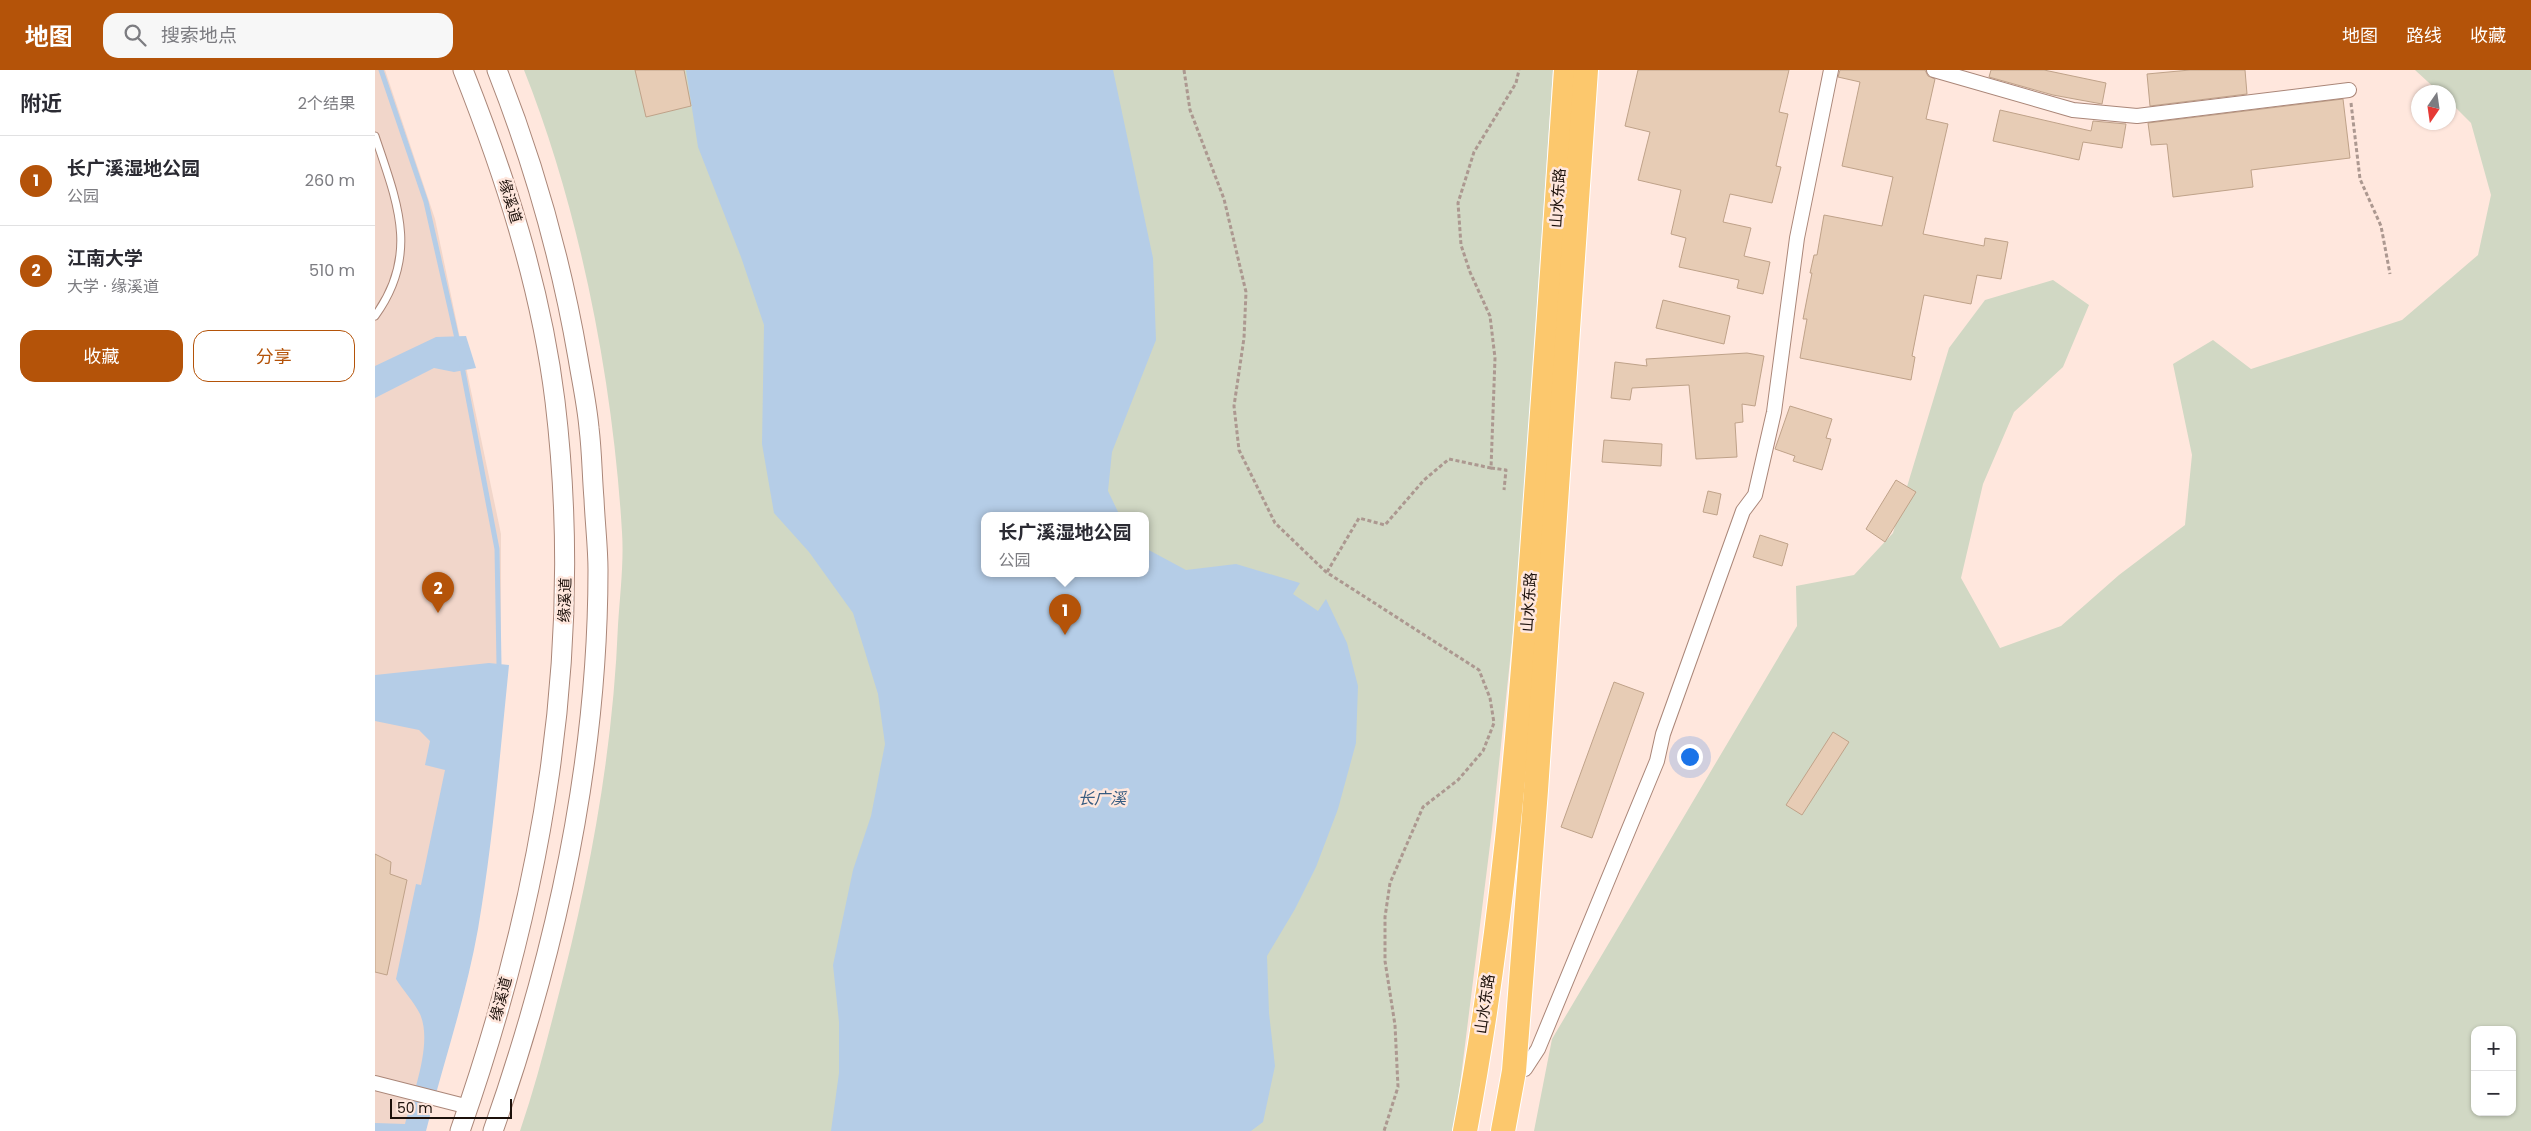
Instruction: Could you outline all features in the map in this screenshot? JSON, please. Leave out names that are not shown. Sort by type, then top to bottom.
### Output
[{"type":"highway","name":"山水东路","points":[[1503,1131],[1514,1071],[1566,70]]},
{"type":"highway","name":"山水东路","points":[[1465,1131],[1533,681],[1586,70]]},
{"type":"main road","name":"缘溪道","points":[[460,1131],[460,1105],[504,990],[533,875],[549,783],[561,688],[566,580],[562,477],[554,398],[536,300],[516,222],[492,143],[463,70]]},
{"type":"main road","name":"缘溪道","points":[[493,1131],[543,970],[565,875],[580,796],[592,693],[598,570],[589,427],[571,318],[542,195],[520,127],[497,70]]},
{"type":"street","points":[[1514,1071],[1525,1069],[1538,1049],[1657,760],[1663,734],[1743,511],[1755,495],[1774,412],[1797,238],[1831,70]]},
{"type":"street","points":[[1934,70],[2073,110],[2137,116],[2349,90]]},
{"type":"street","points":[[375,1083],[460,1105]]},
{"type":"lane","points":[[375,136],[402,230],[401,259],[390,293],[375,316]]},
{"type":"path","points":[[1184,70],[1189,110],[1224,199],[1246,292],[1244,338],[1234,406],[1239,450],[1275,523],[1326,572],[1479,670],[1489,698],[1494,723],[1483,751],[1458,780],[1423,807],[1390,883],[1385,917],[1385,961],[1395,1025],[1398,1087],[1384,1131]]},
{"type":"path","points":[[1491,468],[1495,358],[1490,316],[1470,272],[1461,244],[1458,203],[1473,152],[1516,83],[1519,70]]},
{"type":"path","points":[[2349,90],[2359,179],[2381,226],[2390,274]]},
{"type":"path","points":[[1326,572],[1359,518],[1385,525],[1424,480],[1449,459],[1506,470],[1504,490]]},
{"type":"shaded area","points":[[375,70],[385,70],[435,219],[501,534],[501,691],[419,1131],[375,1131]]},
{"type":"green space","points":[[524,70],[1553,70],[1518,586],[1492,829],[1457,1109],[1452,1131],[520,1131],[539,1069],[568,958],[589,864],[611,721],[623,555],[618,475],[602,357],[591,297],[562,180]]},
{"type":"green space","points":[[2415,70],[2531,70],[2531,1131],[1534,1131],[1552,1039],[1797,626],[1796,586],[1854,575],[1893,533],[1949,348],[1985,300],[2053,280],[2089,305],[2063,367],[2014,412],[1983,484],[1961,578],[2000,648],[2061,626],[2119,575],[2185,525],[2192,455],[2173,364],[2213,340],[2251,369],[2402,320],[2478,255],[2491,195],[2471,123],[2456,108],[2456,85],[2431,85]]},
{"type":"water","name":"长广溪","points":[[686,70],[1113,70],[1153,258],[1156,340],[1112,452],[1108,491],[1118,512],[981,512],[981,577],[1149,577],[1149,550],[1186,570],[1236,564],[1300,583],[1293,594],[1318,611],[1326,599],[1347,643],[1358,686],[1356,743],[1338,809],[1316,867],[1295,909],[1267,956],[1269,1013],[1275,1066],[1263,1122],[1251,1131],[831,1131],[839,1073],[839,1022],[833,965],[853,870],[871,816],[885,744],[878,694],[853,613],[809,552],[774,513],[762,444],[764,325],[741,257],[698,147]]},
{"type":"water","points":[[466,336],[476,368],[454,372],[434,368],[375,398],[375,366],[436,337]]},
{"type":"water","points":[[489,663],[509,665],[488,863],[478,929],[461,1005],[426,1131],[375,1131],[375,1123],[405,1124],[417,1084],[423,1054],[424,1039],[420,1014],[396,979],[416,884],[421,885],[445,770],[425,765],[430,741],[419,730],[375,721],[375,675]]},
{"type":"building","points":[[635,70],[684,70],[691,106],[646,117]]},
{"type":"building","points":[[1638,70],[1789,70],[1779,112],[1788,114],[1776,166],[1781,167],[1772,203],[1730,194],[1723,222],[1751,228],[1744,256],[1770,262],[1763,294],[1737,288],[1739,280],[1679,267],[1686,238],[1671,234],[1681,190],[1638,180],[1650,132],[1625,126]]},
{"type":"building","points":[[1840,70],[1925,70],[1928,76],[1935,79],[1926,119],[1948,124],[1923,234],[1984,246],[1985,238],[2008,242],[2001,279],[1977,275],[1971,304],[1924,295],[1912,356],[1915,357],[1911,380],[1800,358],[1807,319],[1803,319],[1812,273],[1810,273],[1814,255],[1817,255],[1824,215],[1882,226],[1893,177],[1842,166],[1860,82],[1838,77]]},
{"type":"building","points":[[1991,70],[2044,70],[2106,83],[2102,104],[2053,95],[1989,77]]},
{"type":"building","points":[[2190,70],[2245,70],[2247,94],[2150,106],[2147,74]]},
{"type":"building","points":[[2343,99],[2350,158],[2251,170],[2253,187],[2173,197],[2167,144],[2151,145],[2148,123]]},
{"type":"building","points":[[2000,110],[2091,131],[2093,121],[2126,124],[2122,148],[2083,142],[2079,160],[1993,141]]},
{"type":"building","points":[[1663,300],[1730,316],[1724,344],[1656,328]]},
{"type":"building","points":[[1747,353],[1764,356],[1755,406],[1742,404],[1743,422],[1735,423],[1737,457],[1696,459],[1689,385],[1632,388],[1630,400],[1611,398],[1615,362],[1647,366],[1646,359]]},
{"type":"building","points":[[1790,406],[1832,419],[1826,438],[1831,439],[1822,470],[1793,461],[1795,456],[1775,449]]},
{"type":"building","points":[[1604,440],[1662,444],[1661,466],[1602,462]]},
{"type":"building","points":[[1896,480],[1916,492],[1885,542],[1866,529]]},
{"type":"building","points":[[1708,491],[1721,494],[1717,515],[1703,512]]},
{"type":"building","points":[[1760,535],[1788,544],[1782,566],[1753,557]]},
{"type":"building","points":[[1614,682],[1644,693],[1592,838],[1561,827]]},
{"type":"building","points":[[1833,732],[1849,742],[1802,815],[1786,805]]},
{"type":"building","points":[[375,854],[391,862],[390,874],[407,880],[387,975],[375,972]]},
{"type":"waterway","points":[[381,70],[426,202],[458,343]]},
{"type":"waterway","points":[[462,366],[497,549],[499,664]]},
{"type":"place","name":"江南大学","points":[[438,613]]},
{"type":"place","name":"长广溪湿地公园","points":[[1065,635]]}]
